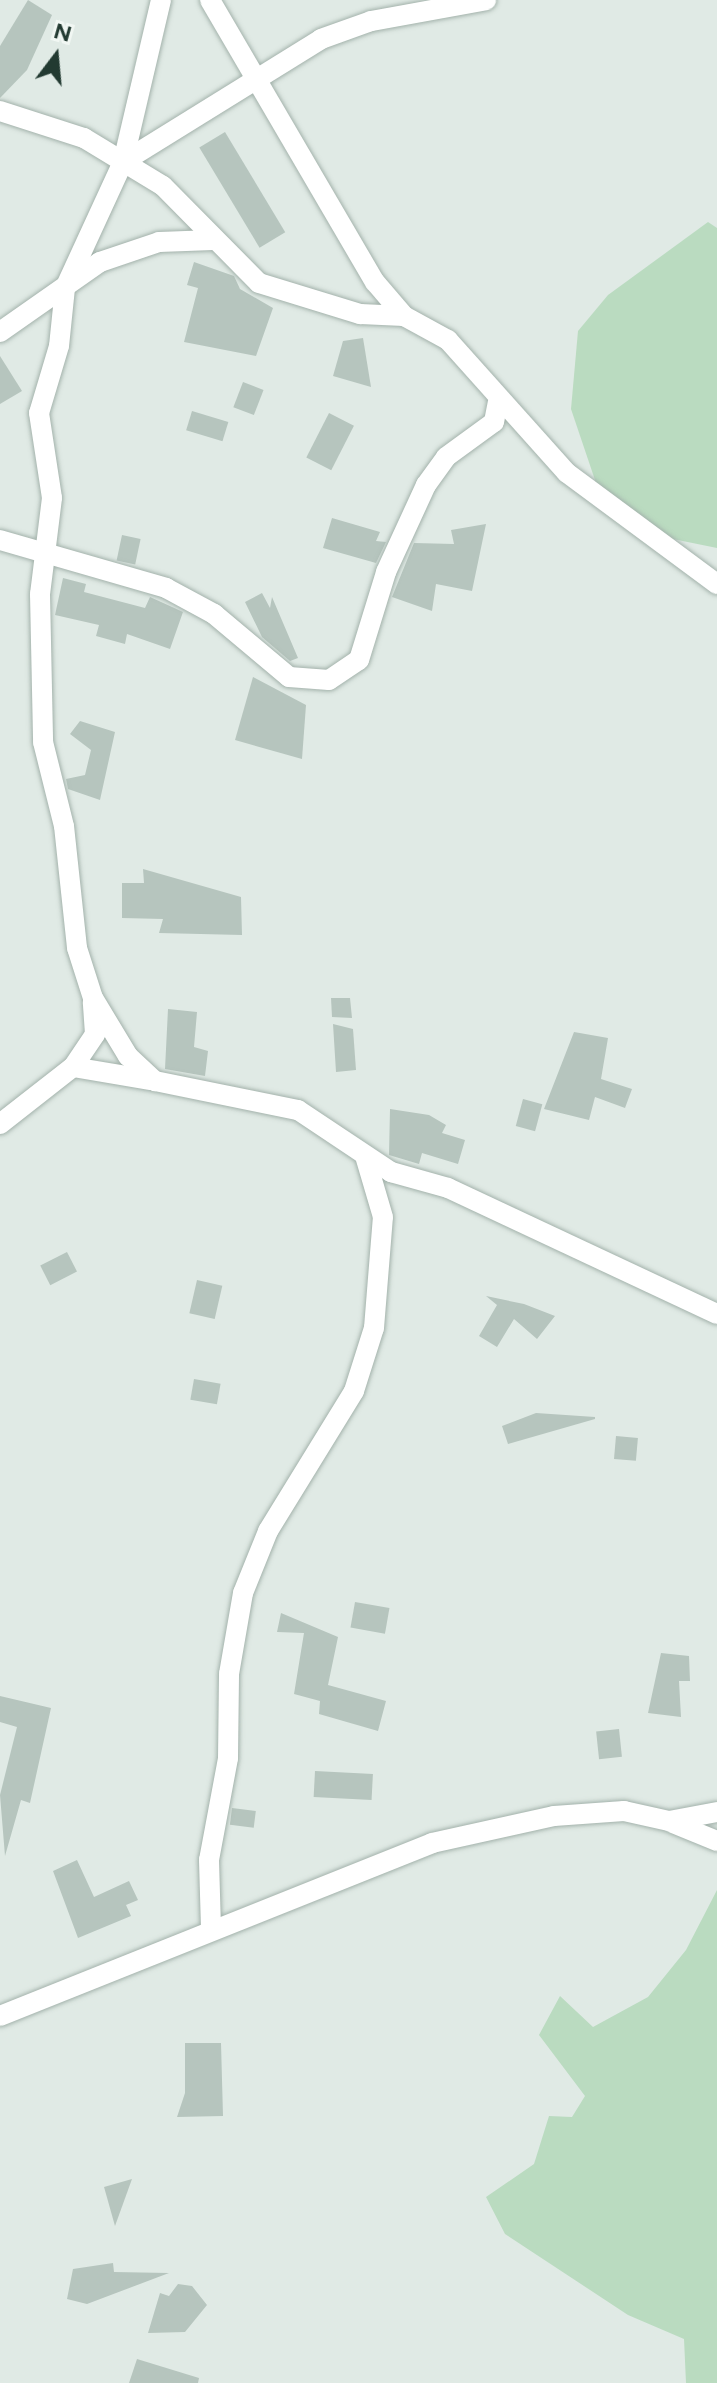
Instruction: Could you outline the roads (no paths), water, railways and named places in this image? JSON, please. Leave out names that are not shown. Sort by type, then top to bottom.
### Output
[{"type":"street","points":[[155,1081],[128,1056],[93,998],[77,948],[64,826],[43,742],[45,556],[52,489],[39,413],[59,346],[65,288],[123,162],[161,0]]},
{"type":"street","points":[[210,0],[252,79],[375,282],[404,316],[481,369],[498,402],[567,473],[717,584]]},
{"type":"street","points":[[123,162],[252,79],[371,21],[486,0]]},
{"type":"street","points":[[0,111],[84,138],[163,186],[213,240],[280,294],[360,314],[404,316]]},
{"type":"street","points":[[0,332],[100,262],[159,242],[213,240]]},
{"type":"street","points":[[0,540],[45,556],[166,588],[214,614],[289,677],[329,680],[359,660],[386,572],[426,485],[446,457],[494,422],[498,402]]},
{"type":"street","points":[[0,1124],[73,1067],[95,1034],[93,998]]},
{"type":"street","points":[[73,1067],[298,1110],[365,1156],[717,1314]]},
{"type":"street","points":[[211,1928],[209,1860],[228,1758],[229,1674],[243,1593],[268,1531],[354,1391],[374,1328],[383,1217],[365,1156]]},
{"type":"street","points":[[0,2016],[370,1865],[502,1825],[615,1811],[669,1821],[717,1841]]},
{"type":"street","points":[[669,1821],[717,1812]]}]
